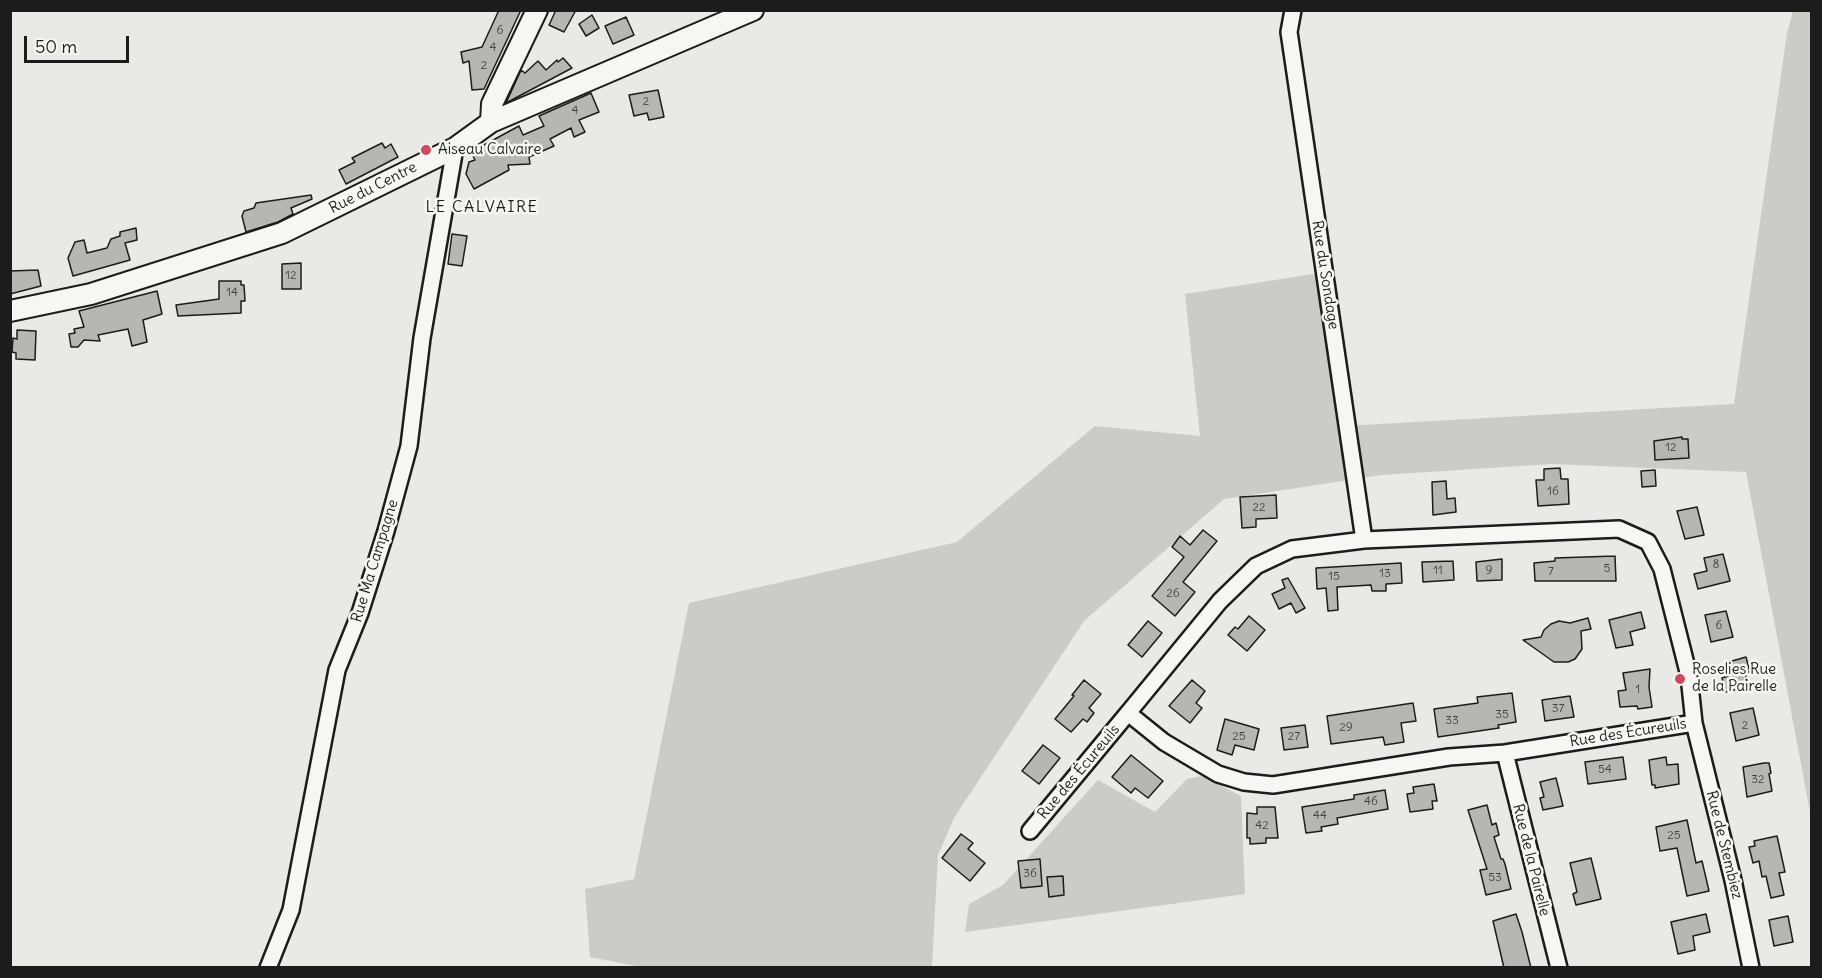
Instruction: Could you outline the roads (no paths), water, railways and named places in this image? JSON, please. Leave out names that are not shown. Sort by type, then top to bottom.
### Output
[{"type":"street","points":[[491,122],[492,104],[537,10]]},
{"type":"street","name":"Rue du Centre","points":[[10,311],[91,294],[282,233],[454,148],[491,122],[753,10]]},
{"type":"street","name":"Rue du Sondage","points":[[1293,10],[1289,32],[1364,540]]},
{"type":"street","name":"Rue Ma Campagne","points":[[268,968],[291,910],[337,670],[363,603],[386,531],[409,446],[422,338],[454,148]]},
{"type":"street","name":"Rue des Écureuils","points":[[1030,831],[1220,601],[1256,566],[1292,549],[1364,540],[1619,529],[1648,542],[1662,569],[1689,676],[1694,723],[1505,753],[1449,757],[1273,785],[1244,782],[1218,774],[1164,742],[1128,713]]},
{"type":"street","name":"Rue de Stembiez","points":[[1694,723],[1733,880],[1751,968]]},
{"type":"street","name":"Rue de la Pairelle","points":[[1505,753],[1559,968]]},
{"type":"place","name":"Aiseau Calvaire","points":[[426,150]]},
{"type":"place","name":"Roselies Rue de la Pairelle","points":[[1680,679]]},
{"type":"district","name":"LE CALVAIRE","points":[[482,207]]}]
